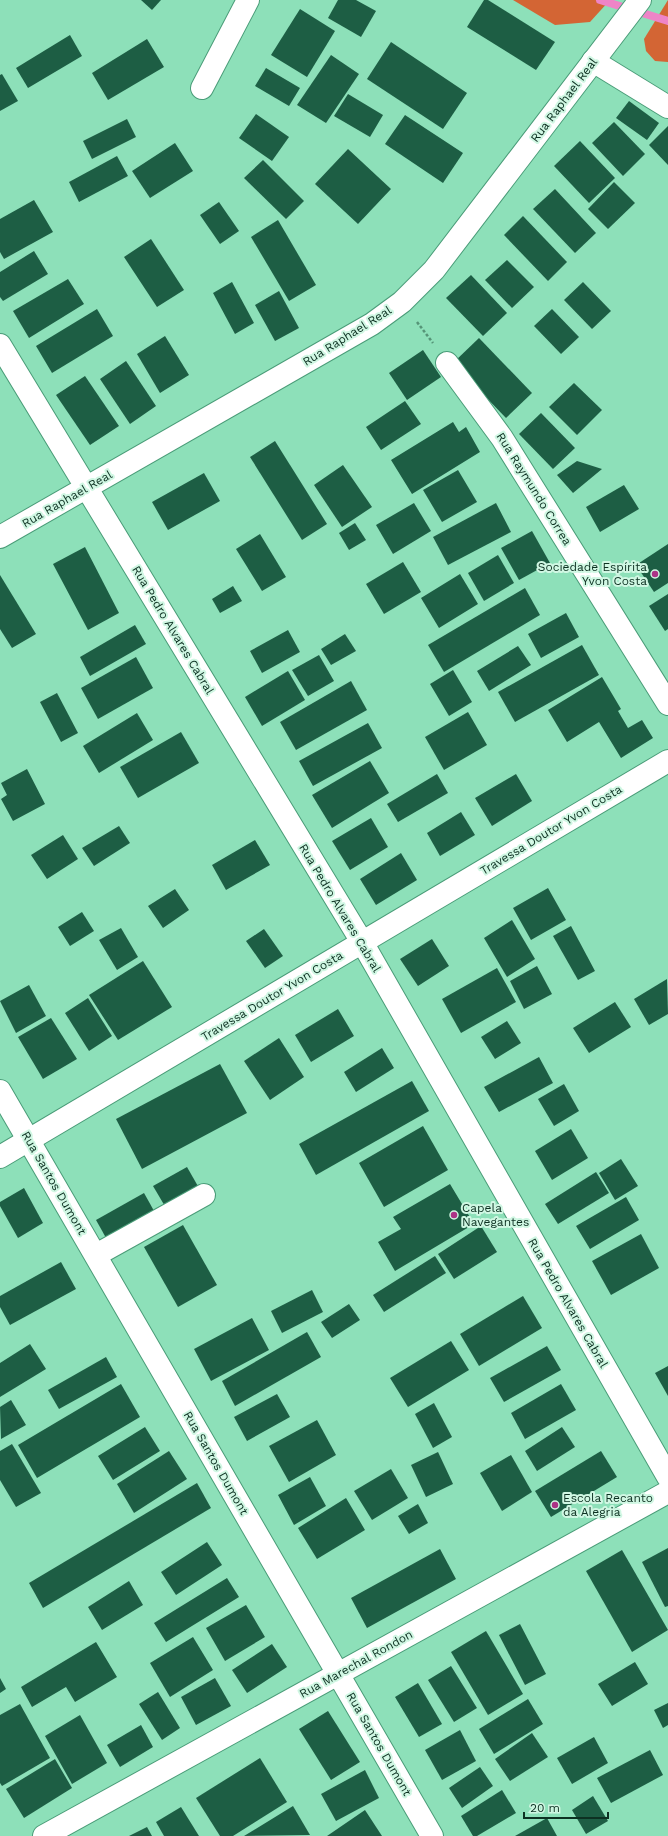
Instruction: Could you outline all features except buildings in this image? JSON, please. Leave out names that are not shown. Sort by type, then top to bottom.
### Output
[{"type":"street","points":[[202,88],[248,0]]},
{"type":"street","name":"Rua Raphael Real","points":[[0,537],[372,324],[402,302],[434,270],[640,0]]},
{"type":"street","points":[[593,61],[668,107]]},
{"type":"street","name":"Rua Pedro Alvares Cabral","points":[[0,345],[362,942],[668,1478]]},
{"type":"street","name":"Rua Raymundo Correa","points":[[447,363],[502,438],[668,704]]},
{"type":"street","name":"Travessa Doutor Yvon Costa","points":[[0,1157],[668,761]]},
{"type":"street","name":"Rua Santos Dumont","points":[[0,1091],[432,1836]]},
{"type":"street","points":[[96,1256],[204,1196]]},
{"type":"street","name":"Rua Marechal Rondon","points":[[44,1836],[668,1492]]},
{"type":"path","points":[[402,302],[447,363]]},
{"type":"shaded area","points":[[513,0],[610,0],[590,22],[555,25]]},
{"type":"shaded area","points":[[668,0],[668,62],[655,61],[646,51],[644,39]]},
{"type":"waterway","points":[[600,0],[668,21]]},
{"type":"place","name":"Sociedade Espírita Yvon Costa","points":[[655,574]]},
{"type":"place","name":"Capela Navegantes","points":[[454,1215]]},
{"type":"place","name":"Escola Recanto da Alegria","points":[[555,1505]]}]
